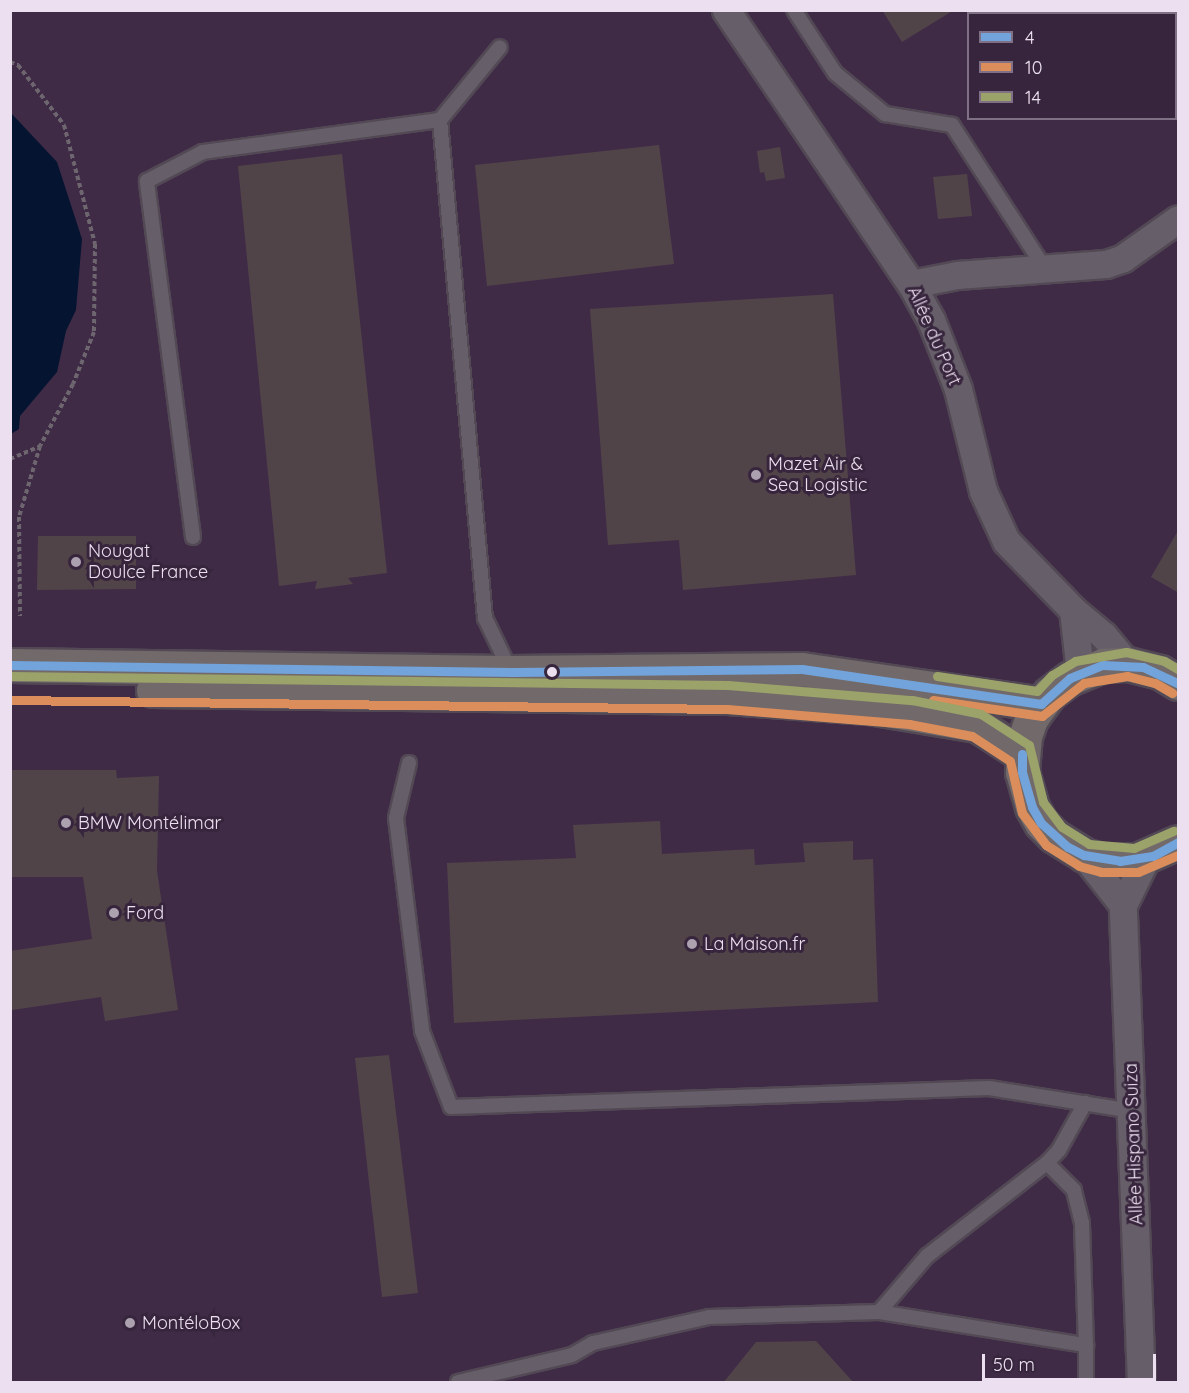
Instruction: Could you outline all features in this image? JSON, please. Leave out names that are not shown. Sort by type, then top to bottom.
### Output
[{"type":"main road","points":[[1179,683],[1160,672],[1127,664],[1080,672],[1059,685],[1041,704],[1028,727],[1022,754],[1022,772],[1032,807],[1054,836],[1084,855],[1120,861],[1146,858],[1179,842]]},
{"type":"main road","points":[[10,665],[511,684],[868,707],[977,725],[1022,754]]},
{"type":"main road","points":[[10,688],[511,684],[802,669],[1041,704]]},
{"type":"street","name":"Allée du Port","points":[[726,10],[911,284],[955,381],[982,491],[1005,541],[1073,610],[1103,636],[1127,664]]},
{"type":"street","points":[[911,284],[957,275],[1106,264],[1123,258],[1179,219]]},
{"type":"street","points":[[1073,610],[1080,672]]},
{"type":"street","points":[[1084,855],[1123,905]]},
{"type":"street","name":"Allée Hispano Suiza","points":[[1141,1383],[1133,1111],[1123,905],[1146,858]]},
{"type":"lane","points":[[794,10],[835,73],[885,114],[952,125],[1044,267]]},
{"type":"lane","points":[[193,537],[147,180],[203,152],[440,120],[500,47]]},
{"type":"lane","points":[[440,120],[485,618],[511,684]]},
{"type":"lane","points":[[409,763],[396,818],[422,1031],[451,1107],[989,1088],[1133,1111]]},
{"type":"lane","points":[[879,1312],[927,1257],[1047,1163],[1059,1150],[1085,1104]]},
{"type":"lane","points":[[1047,1163],[1074,1190],[1082,1223],[1086,1383]]},
{"type":"lane","points":[[458,1383],[572,1355],[593,1342],[709,1317],[879,1312],[1086,1345]]},
{"type":"path","points":[[10,62],[18,65],[64,125],[95,244],[94,332],[73,384],[40,446],[19,517],[20,616]]},
{"type":"path","points":[[10,459],[40,446]]},
{"type":"shaded area","points":[[11,11],[1178,11],[1178,1382],[11,1382]]},
{"type":"water","points":[[11,113],[57,162],[82,239],[76,310],[66,331],[57,372],[20,416],[19,429],[11,434]]},
{"type":"building","points":[[882,10],[954,10],[902,42]]},
{"type":"building","points":[[659,145],[674,264],[487,286],[475,165]]},
{"type":"building","points":[[780,147],[785,178],[766,181],[764,172],[760,173],[757,151]]},
{"type":"building","points":[[342,154],[387,573],[348,578],[353,584],[315,589],[317,581],[279,586],[238,166]]},
{"type":"building","points":[[967,174],[972,216],[938,219],[933,177]]},
{"type":"building","points":[[833,294],[856,575],[683,590],[679,540],[608,545],[590,309]]},
{"type":"building","points":[[1179,529],[1179,593],[1151,577]]},
{"type":"building","points":[[38,536],[136,536],[136,589],[37,590]]},
{"type":"building","points":[[10,770],[116,770],[117,778],[159,776],[157,871],[178,1010],[105,1021],[101,997],[12,1010],[10,951],[92,939],[83,877],[10,877]]},
{"type":"building","points":[[660,821],[662,854],[754,849],[755,865],[805,862],[803,843],[853,841],[853,860],[873,859],[878,1002],[454,1023],[447,863],[576,858],[573,825]]},
{"type":"building","points":[[389,1055],[418,1293],[382,1297],[355,1058]]},
{"type":"building","points":[[816,1341],[854,1383],[723,1383],[756,1342]]},
{"type":"transit line","name":"14","points":[[937,676],[1037,691],[1052,675],[1075,661],[1126,652],[1164,661],[1178,669]]},
{"type":"transit line","name":"4","points":[[10,665],[511,672],[802,669],[1041,704]]},
{"type":"transit line","name":"4","points":[[1041,704],[1070,678],[1103,665],[1143,667],[1178,683]]},
{"type":"transit line","name":"14","points":[[10,676],[728,685],[912,700],[981,714],[1029,745],[1043,802],[1062,827],[1089,844],[1134,848],[1173,831]]},
{"type":"transit line","name":"10","points":[[933,700],[1042,716],[1084,683],[1127,676],[1155,683],[1172,693]]},
{"type":"transit line","name":"10","points":[[10,700],[727,709],[909,724],[972,736],[1010,761],[1022,813],[1046,845],[1079,866],[1101,872],[1138,872],[1178,855]]},
{"type":"transit line","name":"4","points":[[1022,754],[1022,772],[1032,807],[1041,823],[1068,847],[1084,855],[1120,861],[1153,856],[1178,842]]},
{"type":"place","name":"Mazet Air & Sea Logistic","points":[[756,475]]},
{"type":"place","name":"Nougat Doulce France","points":[[76,562]]},
{"type":"place","name":"BMW Montélimar","points":[[66,823]]},
{"type":"place","name":"Ford","points":[[114,913]]},
{"type":"place","name":"La Maison.fr","points":[[692,944]]},
{"type":"place","name":"MontéloBox","points":[[130,1323]]}]
